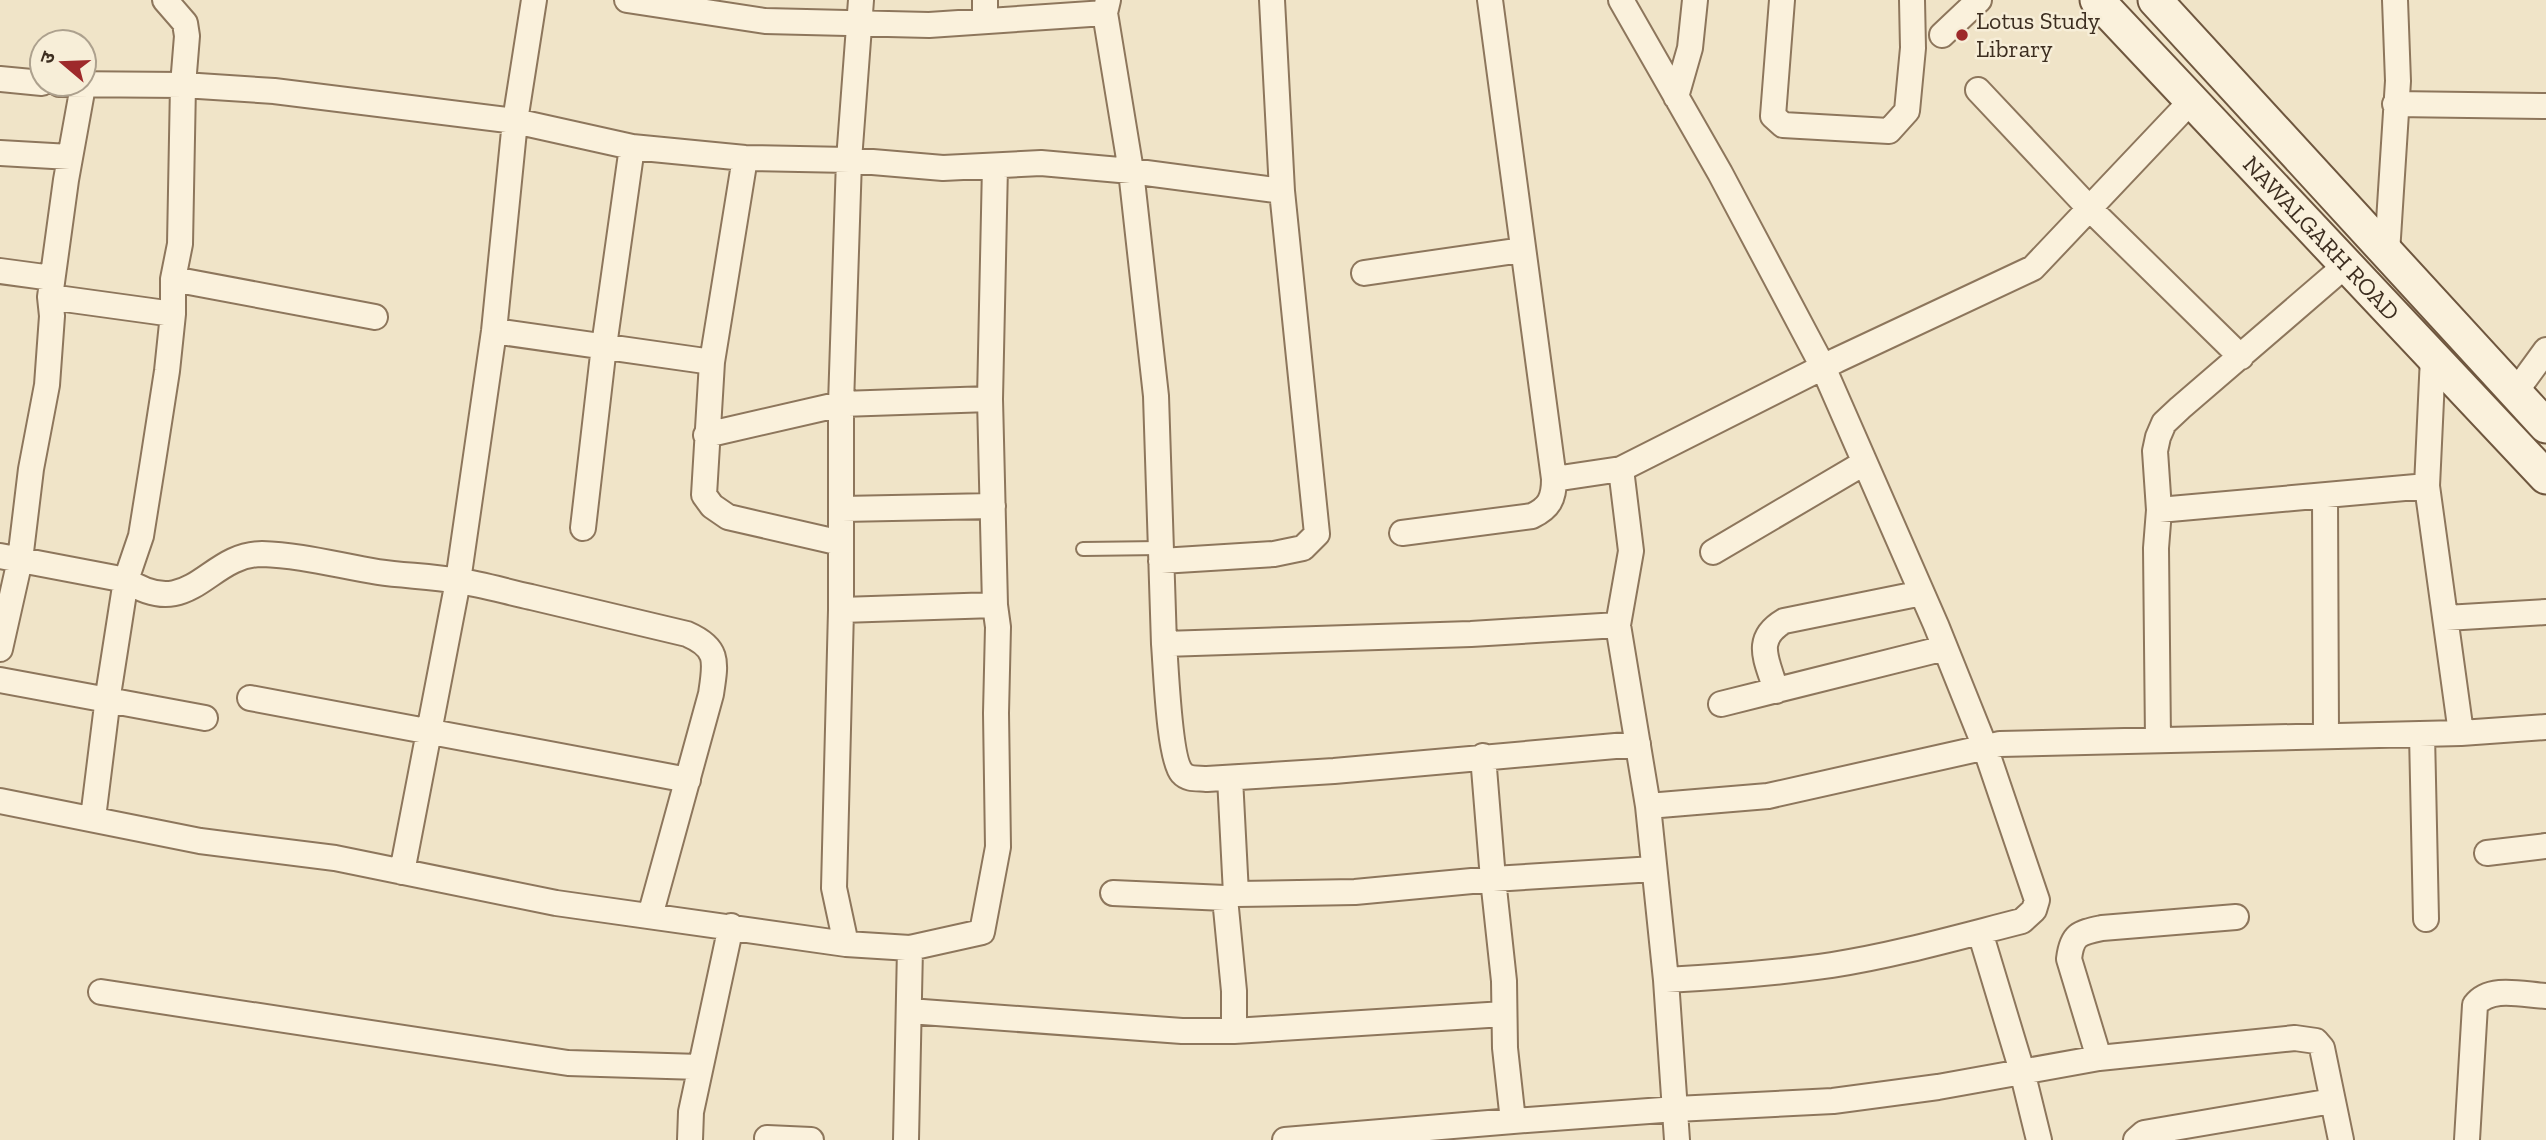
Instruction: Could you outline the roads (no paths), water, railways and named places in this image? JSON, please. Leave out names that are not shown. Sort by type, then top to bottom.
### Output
[{"type":"street","points":[[93,818],[126,580],[141,536],[167,370],[173,314],[173,279],[180,244],[183,85],[187,36],[185,23],[165,0]]},
{"type":"street","points":[[402,872],[458,580],[494,331],[516,121],[534,0]]},
{"type":"street","points":[[627,0],[765,21],[861,12],[929,25],[985,11],[1106,7],[1131,171],[1156,396],[1164,644],[1173,744],[1180,771],[1188,778],[1334,771],[1638,744]]},
{"type":"street","points":[[1161,554],[1274,554],[1303,548],[1317,534],[1282,191],[1272,0]]},
{"type":"street","points":[[1402,533],[1532,516],[1546,509],[1554,494],[1490,0]]},
{"type":"street","points":[[1621,0],[1720,173],[1823,367],[1922,593],[1985,747],[2037,900],[2029,918],[1980,932],[1833,965],[1751,975],[1666,980]]},
{"type":"street","points":[[1676,97],[1690,48],[1695,0]]},
{"type":"street","points":[[1782,0],[1773,116],[1783,125],[1889,131],[1908,111],[1913,48],[1912,0]]},
{"type":"street","points":[[1942,35],[1979,0]]},
{"type":"street","name":"NAWALGARH ROAD","points":[[2098,0],[2546,477]]},
{"type":"street","points":[[2155,0],[2546,426]]},
{"type":"street","points":[[2387,253],[2398,81],[2395,0]]},
{"type":"street","points":[[846,944],[834,888],[841,610],[841,404],[849,160],[861,12]]},
{"type":"street","points":[[1554,479],[1621,468],[1823,367],[2033,268],[2192,100],[2218,68]]},
{"type":"street","points":[[0,79],[28,82]]},
{"type":"street","points":[[98,85],[183,85],[287,93],[516,121],[632,147],[745,158],[849,160],[943,168],[1041,163],[1131,171],[1282,191]]},
{"type":"street","points":[[1978,90],[2089,208],[2241,357]]},
{"type":"street","points":[[0,649],[10,558],[47,385],[52,316],[51,287],[70,158],[71,98]]},
{"type":"street","points":[[2395,104],[2546,106]]},
{"type":"street","points":[[583,528],[604,346],[632,147]]},
{"type":"street","points":[[0,153],[70,158]]},
{"type":"street","points":[[745,158],[712,362],[704,495],[712,506],[728,517],[841,543]]},
{"type":"street","points":[[0,801],[200,841],[335,858],[556,903],[846,944],[909,948],[982,932],[998,847],[998,627],[995,605],[990,399],[995,166]]},
{"type":"street","points":[[1364,273],[1522,250]]},
{"type":"street","points":[[2158,740],[2156,548],[2159,510],[2155,451],[2158,437],[2164,423],[2346,265]]},
{"type":"street","points":[[0,271],[51,287],[173,314]]},
{"type":"street","points":[[173,279],[375,317]]},
{"type":"street","points":[[494,331],[712,362]]},
{"type":"street","points":[[2514,394],[2546,350]]},
{"type":"street","points":[[2433,357],[2427,486],[2461,733]]},
{"type":"street","points":[[706,435],[841,404],[990,399]]},
{"type":"street","points":[[1713,552],[1864,463]]},
{"type":"street","points":[[1621,468],[1631,551],[1618,625],[1648,806],[1666,980],[1677,1140]]},
{"type":"street","points":[[2159,510],[2427,486]]},
{"type":"street","points":[[2325,496],[2326,736]]},
{"type":"street","points":[[842,509],[993,506]]},
{"type":"street","points":[[10,558],[126,580],[140,589],[171,595],[189,589],[233,562],[259,554],[293,556],[399,575],[458,580],[687,634],[705,642],[713,655],[711,694],[650,916]]},
{"type":"street","points":[[1776,691],[1764,647],[1765,637],[1772,628],[1784,621],[1922,593]]},
{"type":"street","points":[[841,610],[995,605]]},
{"type":"street","points":[[2446,618],[2546,612]]},
{"type":"street","points":[[1164,644],[1471,634],[1618,625]]},
{"type":"street","points":[[1721,705],[1945,648]]},
{"type":"street","points":[[0,680],[205,718]]},
{"type":"street","points":[[250,698],[688,780]]},
{"type":"street","points":[[1648,806],[1768,796],[2000,744],[2461,733],[2546,727]]},
{"type":"street","points":[[2422,734],[2426,919]]},
{"type":"street","points":[[1483,756],[1504,981],[1504,1014],[1513,1121]]},
{"type":"street","points":[[1230,778],[1234,1031]]},
{"type":"street","points":[[2487,853],[2546,846]]},
{"type":"street","points":[[1112,893],[1230,896],[1355,892],[1493,878],[1654,870]]},
{"type":"street","points":[[2099,1058],[2069,959],[2071,943],[2080,933],[2102,928],[2235,917]]},
{"type":"street","points":[[690,1140],[691,1112],[731,926]]},
{"type":"street","points":[[1980,932],[2022,1071],[2039,1140]]},
{"type":"street","points":[[909,948],[910,1140]]},
{"type":"street","points":[[101,992],[568,1063],[700,1067]]},
{"type":"street","points":[[2467,1140],[2475,1005],[2480,998],[2492,992],[2546,996]]},
{"type":"street","points":[[909,1011],[1182,1031],[1234,1031],[1504,1014]]},
{"type":"street","points":[[1285,1140],[1676,1109],[1833,1101],[1938,1087],[2099,1058],[2308,1038],[2316,1041],[2322,1048],[2340,1140]]},
{"type":"street","points":[[2136,1140],[2144,1133],[2332,1101]]},
{"type":"street","points":[[767,1138],[811,1140]]},
{"type":"lane","points":[[1083,550],[1161,554]]},
{"type":"place","name":"Lotus Study Library","points":[[1962,35]]}]
